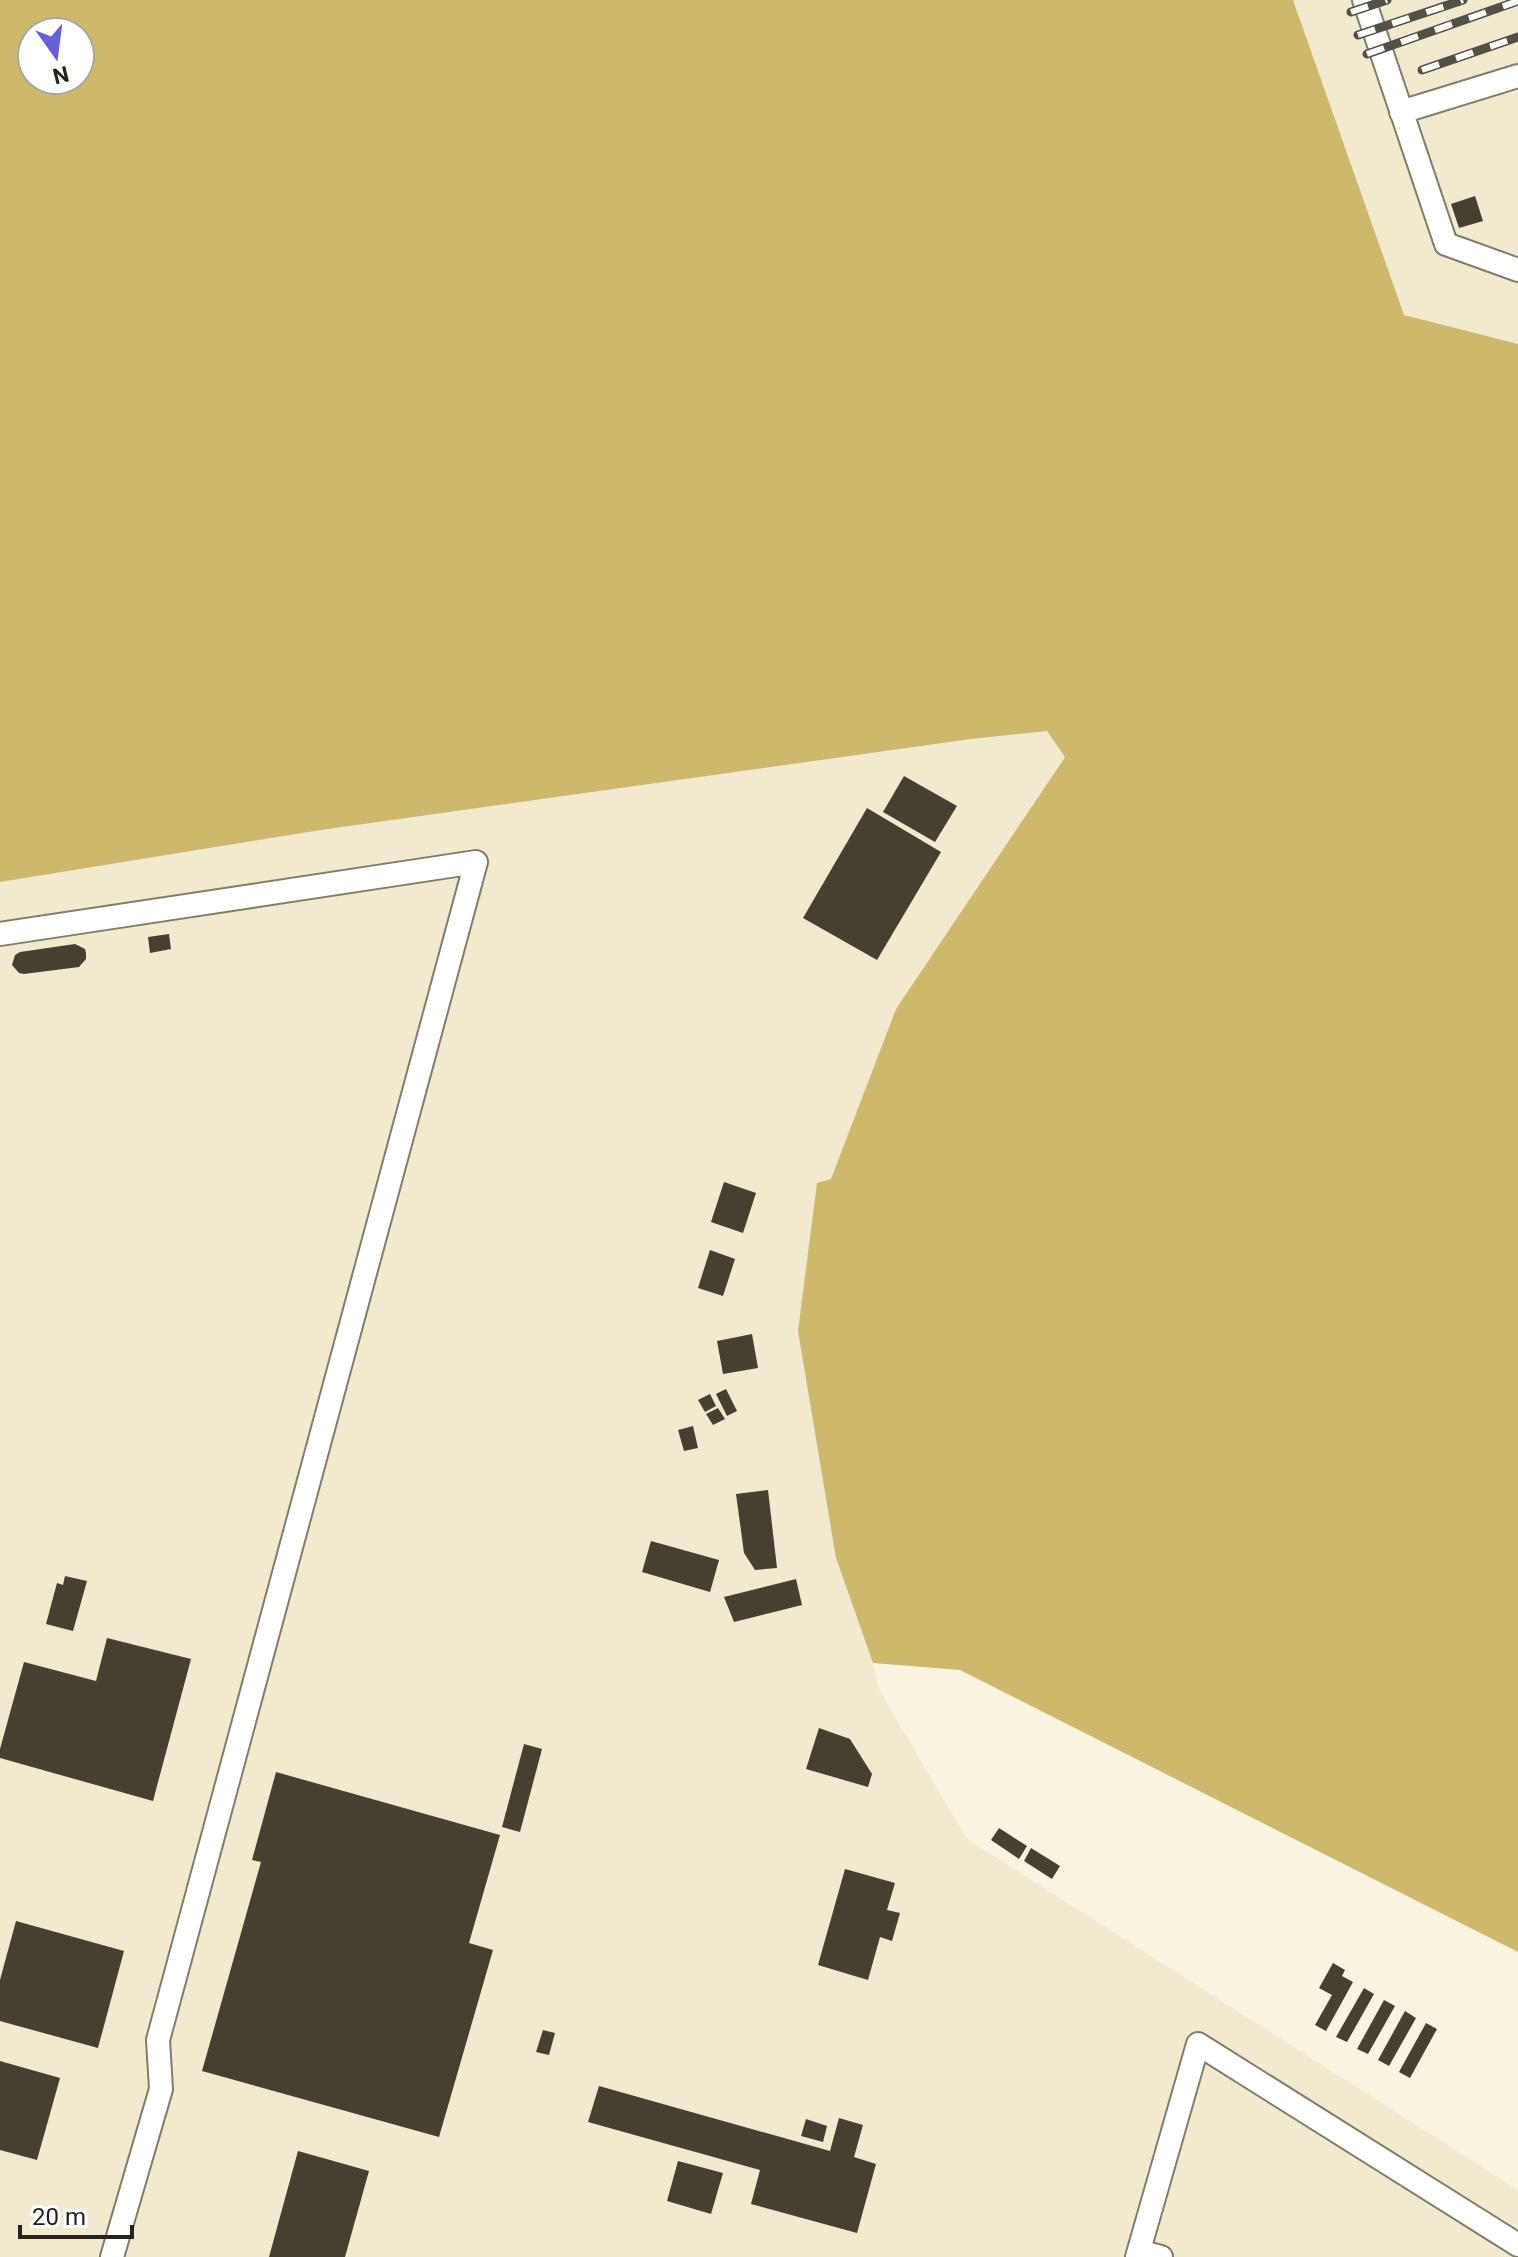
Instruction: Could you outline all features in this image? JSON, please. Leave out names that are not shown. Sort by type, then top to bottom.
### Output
[{"type":"lane","points":[[1364,0],[1446,244],[1518,270]]},
{"type":"lane","points":[[1401,112],[1518,76]]},
{"type":"lane","points":[[0,934],[476,862],[158,2040],[161,2089],[112,2257]]},
{"type":"lane","points":[[1161,2257],[1138,2254],[1198,2044],[1518,2245]]},
{"type":"shaded area","points":[[0,0],[1293,0],[1404,315],[1518,344],[1518,1952],[960,1670],[873,1663],[836,1558],[798,1331],[817,1183],[831,1179],[896,1009],[1065,757],[1047,731],[321,830],[0,882]]},
{"type":"shaded area","points":[[1293,0],[1518,0],[1518,344],[1404,315]]},
{"type":"shaded area","points":[[1047,730],[1065,756],[896,1009],[831,1180],[836,1558],[873,1663],[879,1690],[967,1839],[1518,2190],[1518,2257],[0,2257],[0,882],[321,830]]},
{"type":"building","points":[[1475,196],[1483,221],[1459,228],[1451,204]]},
{"type":"building","points":[[904,776],[957,806],[935,842],[883,812]]},
{"type":"building","points":[[867,808],[941,852],[877,960],[803,918]]},
{"type":"building","points":[[169,934],[171,949],[150,953],[148,937]]},
{"type":"building","points":[[75,944],[85,949],[86,953],[86,959],[79,967],[24,974],[12,965],[15,955],[20,952]]},
{"type":"building","points":[[724,1182],[756,1193],[743,1233],[711,1222]]},
{"type":"building","points":[[710,1250],[735,1259],[723,1296],[698,1288]]},
{"type":"building","points":[[752,1334],[758,1368],[723,1374],[717,1341]]},
{"type":"building","points":[[726,1389],[737,1411],[727,1416],[716,1394]]},
{"type":"building","points":[[710,1394],[716,1406],[705,1412],[698,1400]]},
{"type":"building","points":[[718,1408],[725,1419],[713,1425],[706,1414]]},
{"type":"building","points":[[693,1426],[698,1448],[684,1451],[678,1430]]},
{"type":"building","points":[[768,1490],[777,1568],[755,1570],[744,1553],[736,1494]]},
{"type":"building","points":[[651,1541],[719,1560],[710,1592],[642,1572]]},
{"type":"building","points":[[65,1576],[87,1581],[73,1631],[46,1624],[57,1583],[63,1585]]},
{"type":"building","points":[[796,1579],[802,1605],[734,1622],[724,1597]]},
{"type":"building","points":[[107,1638],[191,1659],[153,1801],[0,1758],[24,1662],[96,1681]]},
{"type":"building","points":[[819,1728],[850,1739],[872,1774],[868,1787],[806,1769]]},
{"type":"building","points":[[524,1744],[542,1749],[520,1832],[502,1827]]},
{"type":"building","points":[[276,1772],[500,1835],[469,1943],[493,1950],[439,2137],[202,2071],[261,1862],[252,1860]]},
{"type":"building","points":[[999,1828],[1027,1846],[1019,1859],[991,1840]]},
{"type":"building","points":[[1031,1848],[1060,1866],[1052,1879],[1024,1861]]},
{"type":"building","points":[[845,1869],[895,1883],[887,1910],[900,1913],[892,1941],[880,1937],[868,1980],[818,1965]]},
{"type":"building","points":[[16,1921],[124,1951],[98,2048],[0,2021],[0,1980]]},
{"type":"building","points":[[1333,1963],[1345,1970],[1342,1976],[1353,1982],[1326,2031],[1315,2025],[1332,1995],[1319,1988]]},
{"type":"building","points":[[1364,1988],[1374,1994],[1347,2042],[1336,2037]]},
{"type":"building","points":[[1384,2000],[1395,2006],[1368,2054],[1357,2049]]},
{"type":"building","points":[[1405,2011],[1416,2018],[1389,2066],[1378,2060]]},
{"type":"building","points":[[1426,2023],[1437,2029],[1410,2078],[1399,2072]]},
{"type":"building","points":[[543,2030],[555,2033],[549,2055],[536,2052]]},
{"type":"building","points":[[0,2061],[60,2078],[37,2160],[0,2150]]},
{"type":"building","points":[[599,2086],[830,2151],[839,2118],[863,2125],[854,2157],[876,2164],[857,2233],[751,2204],[760,2170],[588,2122]]},
{"type":"building","points":[[806,2119],[827,2126],[823,2142],[801,2136]]},
{"type":"building","points":[[298,2151],[369,2171],[345,2257],[269,2257]]},
{"type":"building","points":[[678,2161],[723,2173],[711,2214],[667,2201]]},
{"type":"railway","points":[[1351,12],[1387,0]]},
{"type":"railway","points":[[1358,35],[1463,0]]},
{"type":"railway","points":[[1367,54],[1518,1]]},
{"type":"railway","points":[[1422,70],[1518,37]]}]
